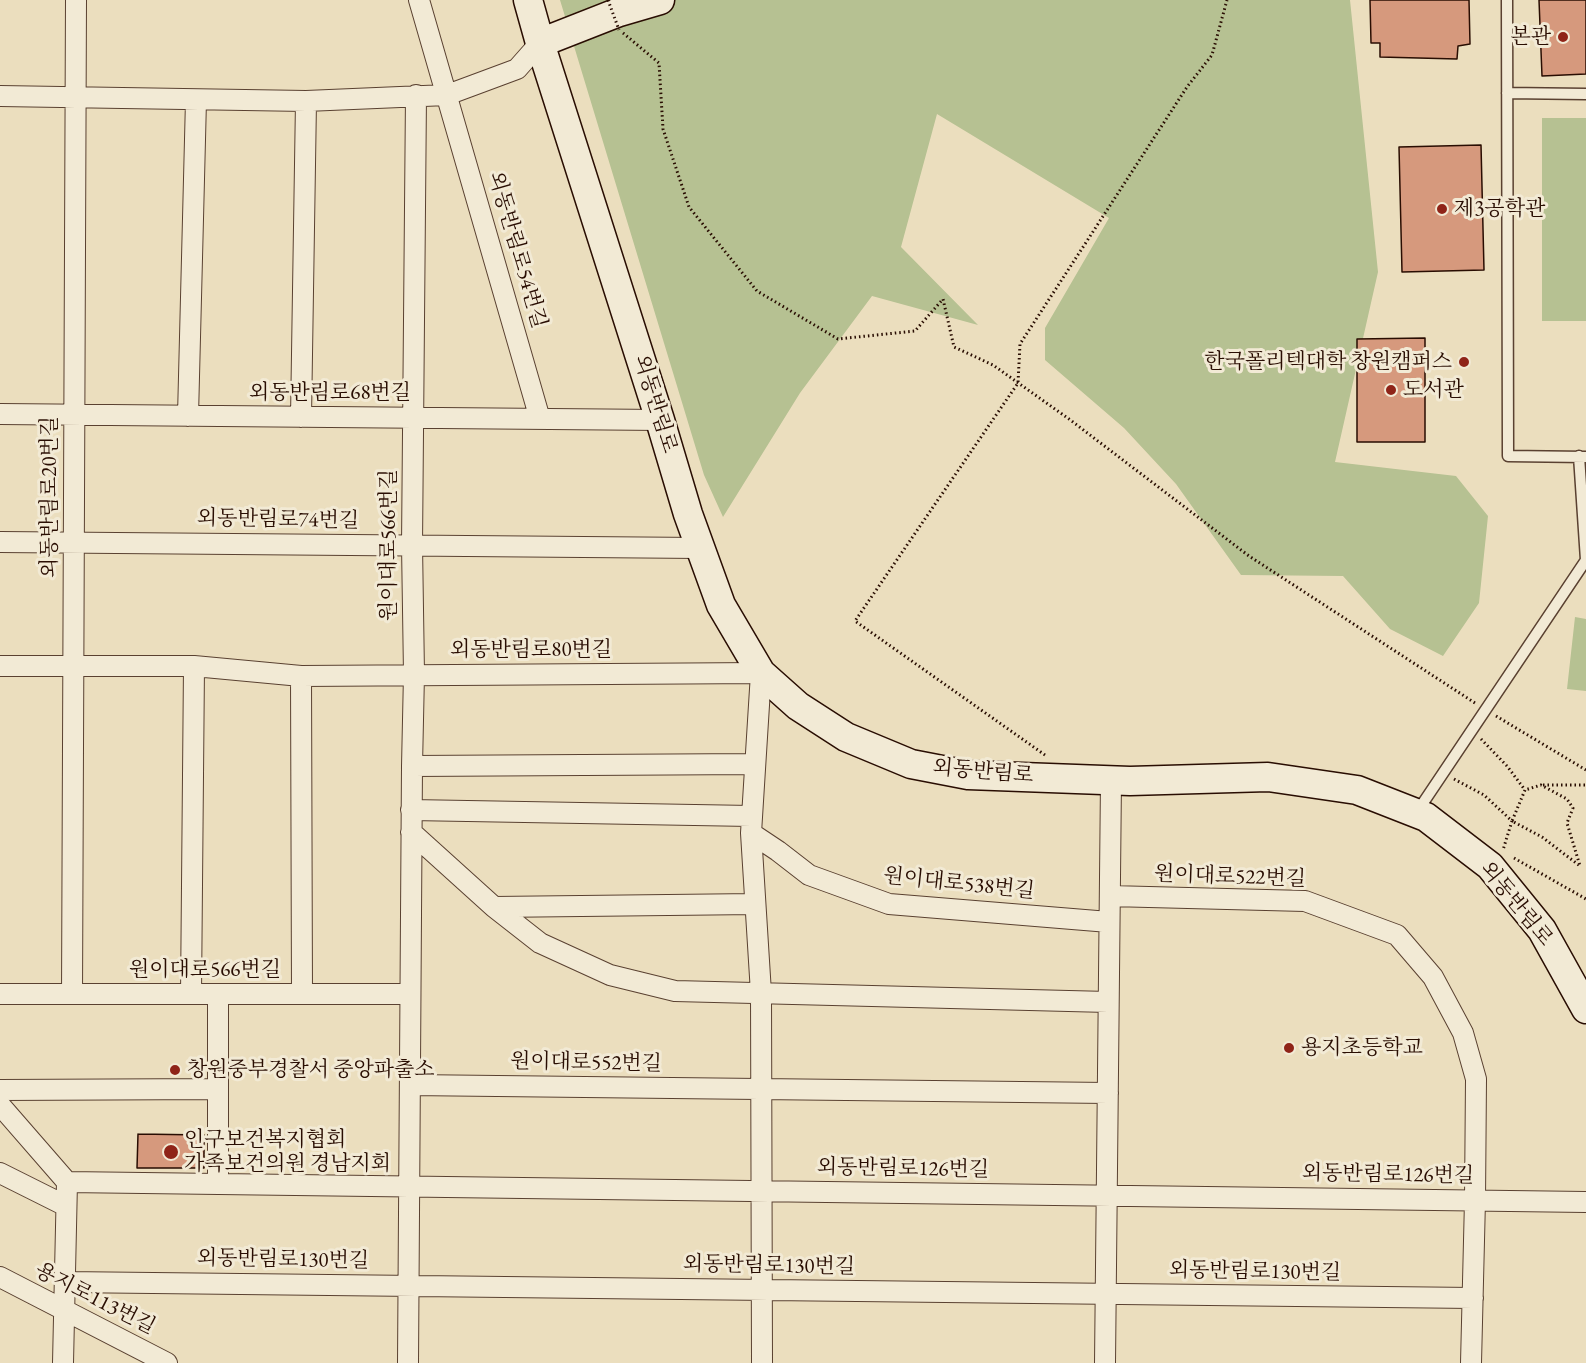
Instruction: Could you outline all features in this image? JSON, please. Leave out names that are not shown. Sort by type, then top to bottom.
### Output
[{"type":"main road","name":"외동반림로","points":[[528,0],[688,514],[721,605],[761,673],[798,706],[846,737],[911,764],[968,775],[1111,780],[1268,777],[1357,790],[1426,817],[1490,866],[1542,930],[1586,1009]]},
{"type":"main road","points":[[540,43],[619,12],[660,0]]},
{"type":"street","name":"외동반림로20번길","points":[[72,994],[76,0]]},
{"type":"street","name":"외동반림로54번길","points":[[419,0],[540,418]]},
{"type":"street","points":[[0,96],[306,101],[447,95],[517,69],[540,43]]},
{"type":"street","name":"원이대로566번길","points":[[408,1363],[411,810],[414,674],[412,418],[416,95]]},
{"type":"street","points":[[188,416],[196,100]]},
{"type":"street","points":[[301,417],[306,101]]},
{"type":"street","name":"외동반림로68번길","points":[[0,414],[660,420]]},
{"type":"street","name":"외동반림로74번길","points":[[0,542],[700,548]]},
{"type":"street","name":"외동반림로80번길","points":[[0,666],[194,666],[301,676],[761,673]]},
{"type":"street","points":[[191,994],[194,666]]},
{"type":"street","points":[[761,673],[751,824],[761,993],[762,1363]]},
{"type":"street","points":[[301,676],[302,994]]},
{"type":"street","points":[[412,766],[754,764]]},
{"type":"street","points":[[1105,1363],[1111,780]]},
{"type":"street","points":[[411,810],[751,824]]},
{"type":"street","name":"원이대로538번길","points":[[751,824],[809,875],[889,904],[1109,922]]},
{"type":"street","points":[[411,832],[494,907],[540,943],[609,975],[675,991],[1108,1002]]},
{"type":"street","name":"원이대로522번길","points":[[1110,896],[1305,901],[1397,936],[1433,977],[1463,1033],[1476,1079],[1471,1363]]},
{"type":"street","points":[[494,907],[755,904]]},
{"type":"street","name":"원이대로566번길","points":[[0,994],[410,994]]},
{"type":"street","points":[[218,994],[218,1184]]},
{"type":"street","name":"원이대로552번길","points":[[410,1085],[761,1089]]},
{"type":"street","points":[[0,1090],[218,1089]]},
{"type":"street","points":[[761,1089],[1108,1094]]},
{"type":"street","points":[[0,1105],[67,1182],[63,1363]]},
{"type":"street","points":[[0,1173],[66,1206]]},
{"type":"street","name":"외동반림로126번길","points":[[67,1182],[1586,1202]]},
{"type":"street","name":"용지로113번길","points":[[0,1277],[167,1363]]},
{"type":"street","name":"외동반림로130번길","points":[[65,1281],[1473,1298]]},
{"type":"lane","points":[[1423,804],[1586,560],[1582,457],[1508,456],[1507,0]]},
{"type":"lane","points":[[1507,93],[1586,94]]},
{"type":"path","points":[[608,0],[619,30],[659,63],[663,129],[689,207],[757,291],[838,339],[915,331],[943,299],[954,347],[993,365],[1018,382],[1249,556],[1485,709],[1586,770]]},
{"type":"path","points":[[1052,778],[1050,759],[855,621],[1018,382],[1020,344],[1187,87],[1212,55],[1227,0]]},
{"type":"path","points":[[1472,729],[1526,790]]},
{"type":"path","points":[[1442,773],[1484,795],[1512,821],[1542,837],[1580,866],[1567,823],[1573,808],[1567,799],[1541,785]]},
{"type":"path","points":[[1502,852],[1512,821],[1526,790],[1541,785],[1586,785]]},
{"type":"path","points":[[1512,857],[1586,899]]},
{"type":"green space","points":[[560,0],[1350,0],[1378,272],[1335,462],[1456,476],[1488,516],[1479,603],[1443,656],[1390,629],[1343,576],[1241,575],[1176,484],[1124,428],[1045,360],[1045,328],[1109,218],[937,114],[901,247],[978,325],[872,296],[800,393],[723,517],[704,475]]},
{"type":"green space","points":[[1542,118],[1586,118],[1586,321],[1542,321]]},
{"type":"green space","points":[[1575,617],[1586,619],[1586,691],[1567,689]]},
{"type":"building","points":[[1370,0],[1469,0],[1470,44],[1458,46],[1457,59],[1380,57],[1380,43],[1371,43]]},
{"type":"building","name":"본관","points":[[1539,0],[1586,0],[1586,74],[1542,76]]},
{"type":"building","name":"제3공학관","points":[[1481,145],[1484,270],[1402,272],[1399,147]]},
{"type":"building","name":"도서관","points":[[1425,338],[1425,442],[1357,442],[1357,339]]},
{"type":"building","points":[[138,1134],[204,1135],[204,1168],[137,1168]]},
{"type":"place","name":"본관","points":[[1563,37]]},
{"type":"place","name":"제3공학관","points":[[1442,209]]},
{"type":"place","name":"한국폴리텍대학 창원캠퍼스","points":[[1464,362]]},
{"type":"place","name":"도서관","points":[[1391,390]]},
{"type":"place","name":"용지초등학교","points":[[1289,1048]]},
{"type":"place","name":"창원중부경찰서 중앙파출소","points":[[175,1070]]},
{"type":"place","name":"인구보건복지협회 가족보건의원 경남지회","points":[[171,1152]]}]
